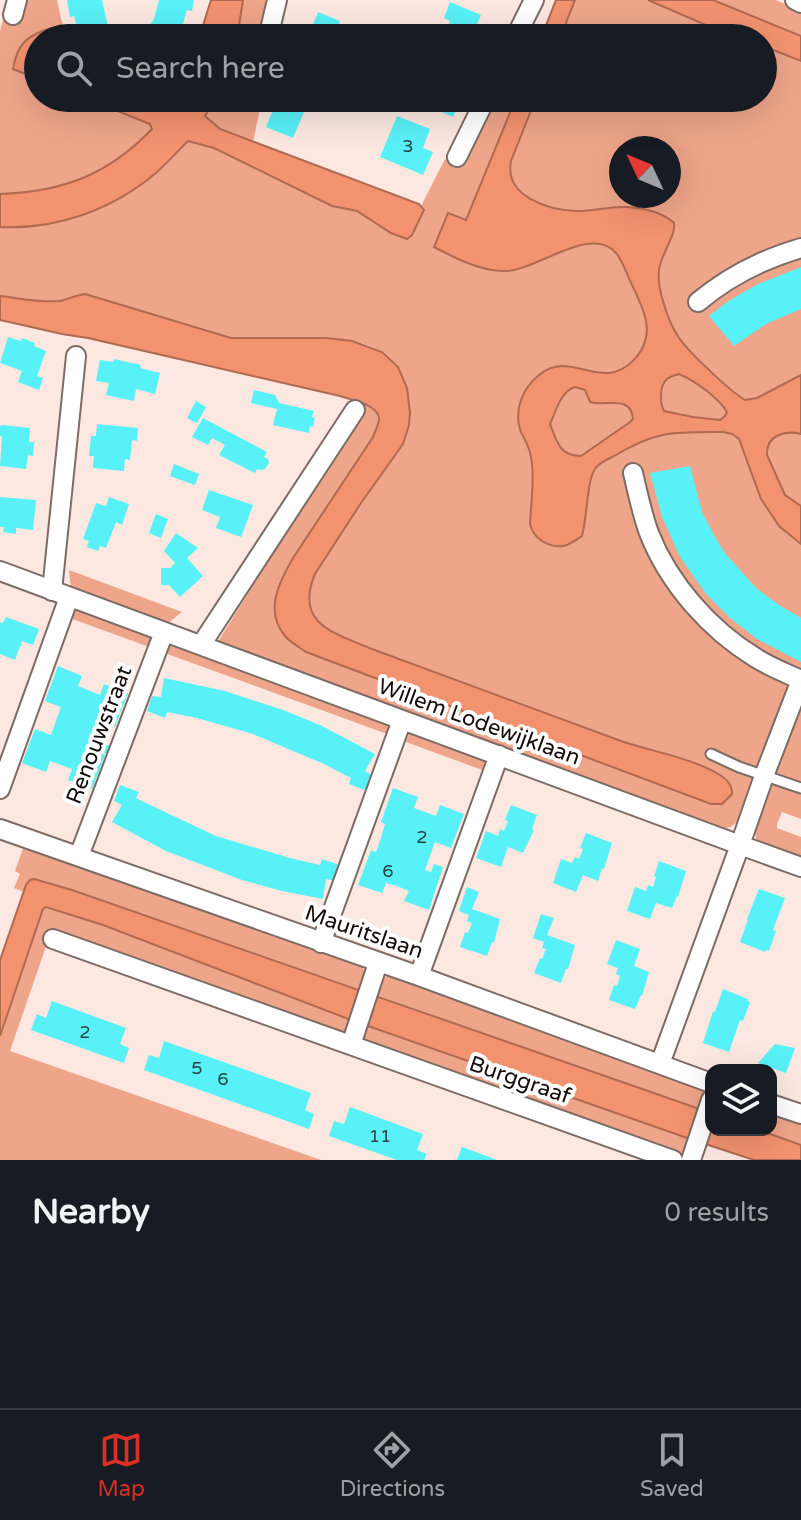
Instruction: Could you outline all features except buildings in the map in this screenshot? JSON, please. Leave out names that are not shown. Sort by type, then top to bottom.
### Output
[{"type":"street","points":[[271,24],[277,0]]},
{"type":"street","points":[[522,24],[534,0]]},
{"type":"street","points":[[795,0],[801,3]]},
{"type":"street","points":[[457,157],[479,112]]},
{"type":"street","points":[[698,302],[714,288],[756,264],[801,248]]},
{"type":"street","points":[[0,789],[60,594],[76,356]]},
{"type":"street","points":[[201,645],[355,410]]},
{"type":"street","points":[[633,473],[650,535],[669,573],[683,591],[711,623],[736,645],[755,658],[801,680],[660,1064]]},
{"type":"street","name":"Willem Lodewijklaan","points":[[0,571],[801,867]]},
{"type":"street","name":"Renouwstraat","points":[[79,856],[164,632]]},
{"type":"street","points":[[321,943],[402,720]]},
{"type":"street","points":[[419,976],[499,755]]},
{"type":"street","name":"Mauritslaan","points":[[0,829],[419,976],[705,1081]]},
{"type":"street","name":"Burggraaf","points":[[53,939],[673,1160]]},
{"type":"street","points":[[351,1045],[378,963]]},
{"type":"street","points":[[777,1106],[801,1114]]},
{"type":"street","points":[[693,1153],[705,1118]]},
{"type":"lane","points":[[711,754],[801,788]]},
{"type":"shaded area","points":[[57,0],[63,24],[24,24],[24,44],[12,67],[24,73],[24,112],[120,112],[150,124],[152,128],[121,158],[64,185],[0,194],[0,31],[8,1]]},
{"type":"shaded area","points":[[211,0],[243,0],[239,24],[203,24]]},
{"type":"shaded area","points":[[243,0],[269,0],[263,24],[239,24]]},
{"type":"shaded area","points":[[556,0],[575,0],[566,24],[547,24]]},
{"type":"shaded area","points":[[570,0],[687,0],[745,24],[559,24]]},
{"type":"shaded area","points":[[648,0],[713,0],[772,24],[704,24]]},
{"type":"shaded area","points":[[713,0],[775,0],[801,10],[801,36]]},
{"type":"shaded area","points":[[777,26],[801,36],[801,61],[777,52]]},
{"type":"shaded area","points":[[777,37],[801,47],[801,819],[782,812],[777,828],[801,837],[801,860],[765,847],[756,839],[755,826],[762,805],[747,799],[735,823],[720,829],[217,643],[361,413],[361,403],[373,409],[378,416],[373,437],[283,578],[275,610],[285,634],[296,644],[332,662],[711,804],[722,804],[732,794],[381,665],[319,649],[299,632],[287,605],[399,428],[398,404],[406,385],[393,362],[375,348],[328,338],[251,340],[228,337],[85,294],[60,301],[0,296],[0,227],[63,221],[103,206],[122,197],[157,172],[188,141],[214,148],[332,206],[357,211],[391,233],[407,239],[424,210],[421,206],[445,159],[460,164],[486,112],[510,112],[466,221],[448,214],[434,247],[457,258],[521,112],[777,112]]},
{"type":"shaded area","points":[[24,43],[24,73],[13,69]]},
{"type":"shaded area","points":[[120,112],[207,112],[205,116],[220,129],[419,204],[424,210],[407,239],[391,233],[357,211],[332,206],[214,148],[188,141],[140,185],[103,206],[63,221],[0,227],[0,194],[44,189],[83,178],[135,145],[152,129],[150,124]]},
{"type":"shaded area","points":[[259,112],[253,142],[214,125],[205,114]]},
{"type":"shaded area","points":[[510,112],[530,112],[511,161],[511,173],[514,184],[531,199],[554,208],[577,211],[640,208],[658,213],[674,223],[673,234],[660,264],[659,282],[671,324],[687,348],[745,400],[757,398],[801,375],[801,434],[789,433],[773,439],[767,455],[785,495],[801,506],[801,544],[779,526],[761,499],[739,439],[723,432],[667,434],[644,441],[604,461],[592,474],[582,536],[563,546],[547,544],[538,538],[530,524],[532,460],[518,421],[524,393],[548,369],[565,366],[609,373],[633,361],[641,350],[647,331],[641,304],[621,260],[605,245],[577,246],[515,270],[502,271],[467,263],[434,247],[448,213],[466,220]],"holes":[[[679,374],[712,395],[727,412],[720,420],[664,411],[661,390],[668,378]],[[570,389],[585,390],[590,402],[623,404],[628,406],[633,419],[581,456],[568,453],[557,442],[550,424]]]},
{"type":"shaded area","points":[[85,294],[231,338],[327,338],[352,341],[382,352],[398,367],[407,388],[409,425],[403,444],[315,574],[310,605],[321,624],[344,638],[372,649],[621,741],[696,764],[725,779],[732,794],[722,804],[711,804],[306,652],[292,642],[285,636],[275,617],[279,587],[293,558],[373,437],[379,420],[377,413],[363,403],[340,396],[0,320],[0,296],[60,301]]},
{"type":"shaded area","points":[[69,570],[182,612],[167,624],[71,589]]},
{"type":"shaded area","points":[[71,606],[156,637],[152,648],[67,617]]},
{"type":"shaded area","points":[[167,642],[394,725],[390,735],[162,652]]},
{"type":"shaded area","points":[[410,731],[486,759],[482,770],[406,742]]},
{"type":"shaded area","points":[[24,846],[362,967],[367,975],[361,990],[57,885],[34,879],[26,885],[24,892],[14,888],[20,874],[15,871]]},
{"type":"shaded area","points":[[30,880],[72,890],[705,1111],[705,1136],[776,1136],[801,1145],[801,1160],[754,1160],[690,1139],[351,1020],[103,925],[46,907],[0,1036],[0,960]]},
{"type":"shaded area","points":[[46,907],[103,925],[351,1020],[347,1032],[341,1033],[52,929],[10,1051],[321,1160],[0,1160],[0,1036]]},
{"type":"shaded area","points":[[388,976],[700,1085],[705,1096],[701,1109],[374,994],[380,980]]},
{"type":"shaded area","points":[[364,1025],[690,1139],[685,1151],[679,1154],[364,1041],[361,1039]]},
{"type":"shaded area","points":[[777,1113],[801,1121],[801,1145],[776,1136]]}]
